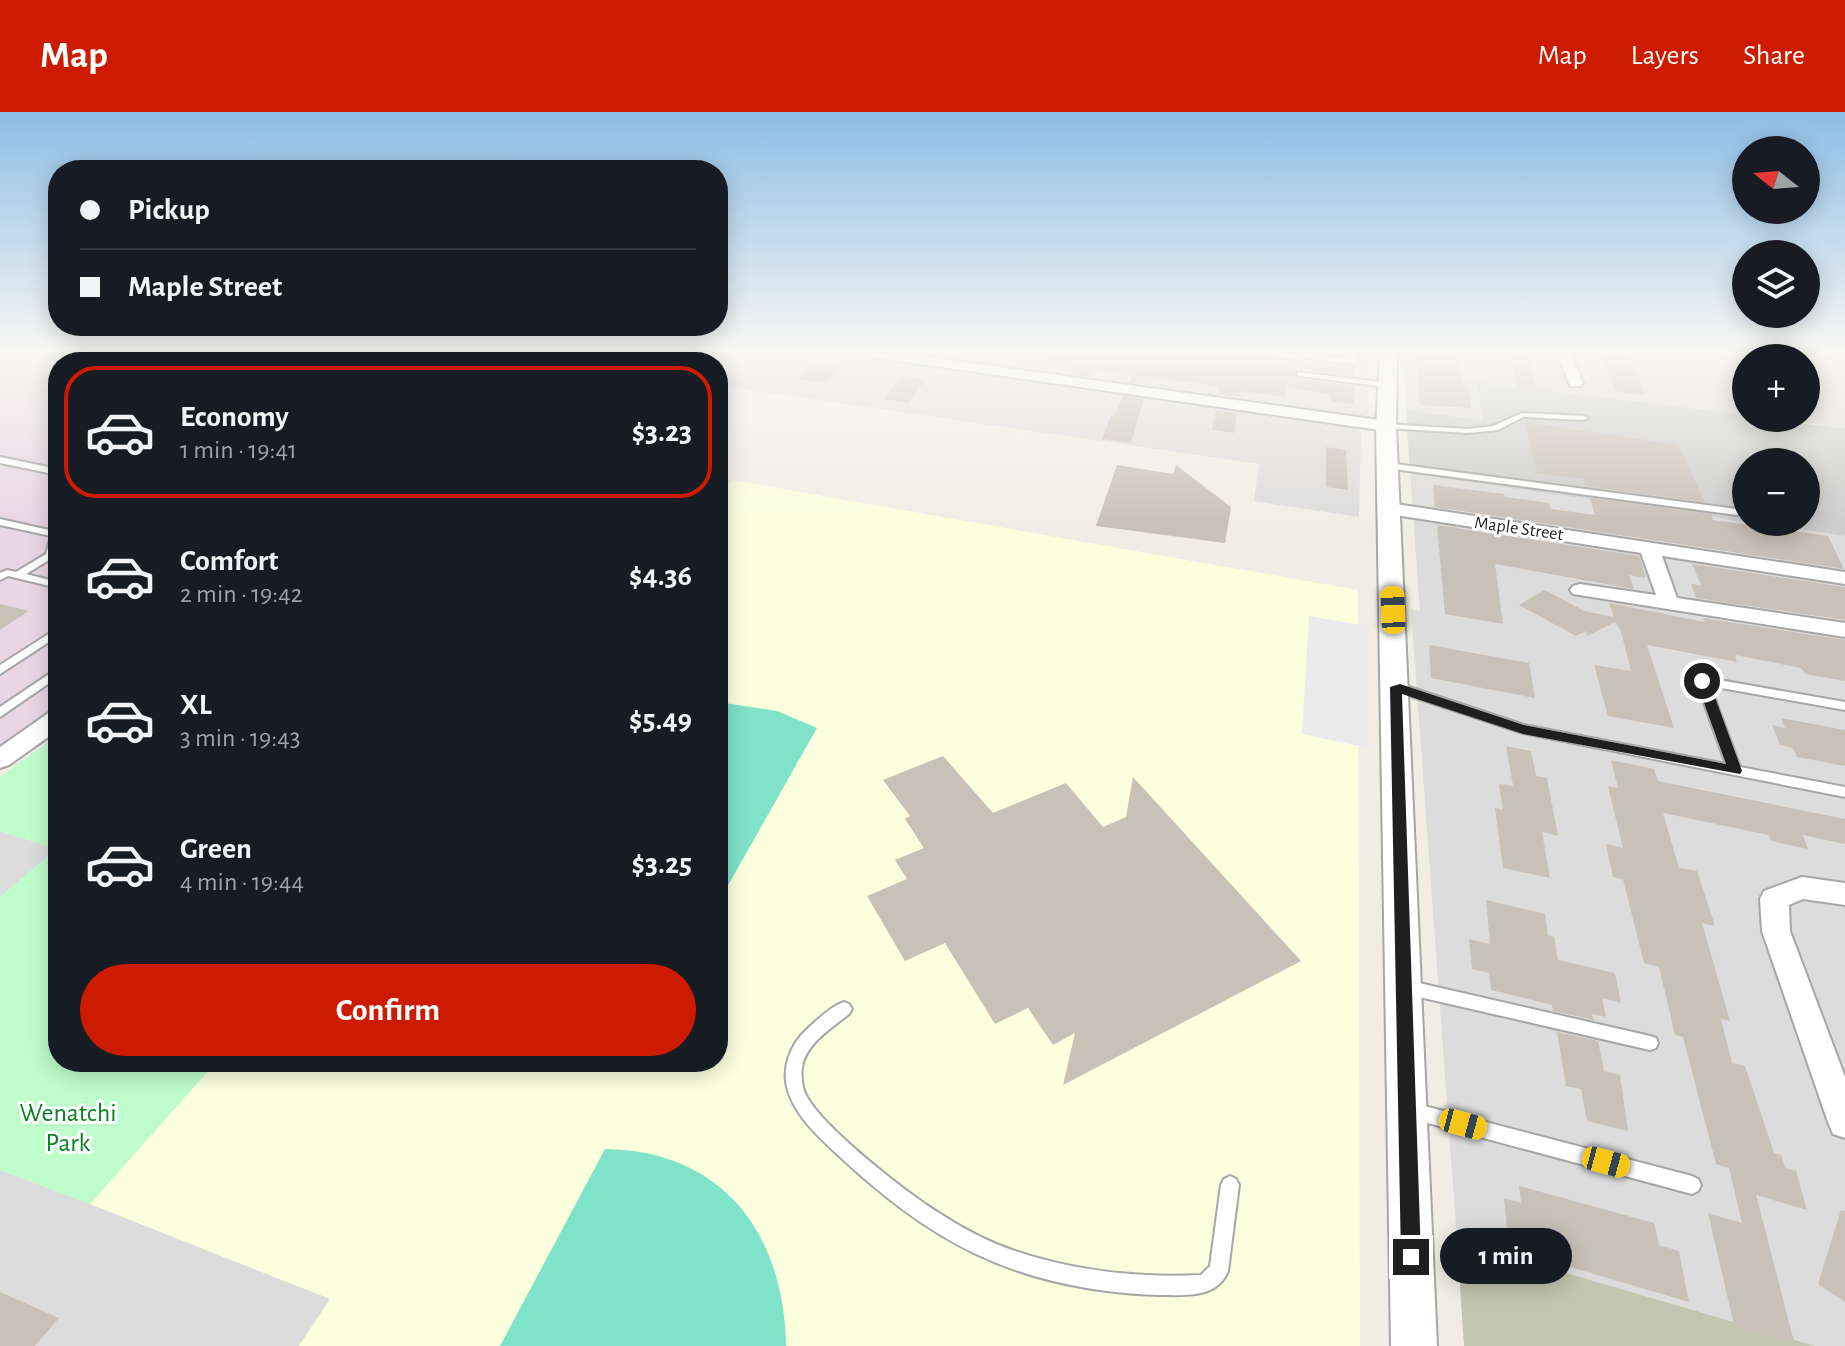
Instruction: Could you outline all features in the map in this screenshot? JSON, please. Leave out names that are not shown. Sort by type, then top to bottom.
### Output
[{"type":"street","points":[[1277,411],[1386,426]]},
{"type":"street","points":[[1386,411],[1414,1346]]},
{"type":"street","name":"Maple Street","points":[[1389,509],[1845,578]]},
{"type":"street","points":[[1649,547],[1668,601]]},
{"type":"street","points":[[1580,590],[1845,630]]},
{"type":"street","points":[[0,759],[48,725]]},
{"type":"street","points":[[1845,894],[1802,888],[1774,899],[1776,931],[1845,1122]]},
{"type":"lane","points":[[1386,426],[1467,431],[1495,428],[1522,415],[1584,418]]},
{"type":"lane","points":[[0,460],[48,470]]},
{"type":"lane","points":[[1388,466],[1732,511]]},
{"type":"lane","points":[[0,522],[48,532]]},
{"type":"lane","points":[[18,575],[48,557]]},
{"type":"lane","points":[[0,577],[7,573],[48,580]]},
{"type":"lane","points":[[0,670],[48,638]]},
{"type":"lane","points":[[0,713],[48,679]]},
{"type":"lane","points":[[1735,771],[1702,681],[1845,706]]},
{"type":"lane","points":[[1396,687],[1523,729],[1845,792]]},
{"type":"lane","points":[[1403,986],[1650,1043]]},
{"type":"lane","points":[[844,1009],[803,1042],[798,1055],[793,1069],[806,1112],[888,1190],[925,1217],[979,1246],[1041,1268],[1122,1286],[1205,1284],[1219,1271],[1230,1185]]},
{"type":"lane","points":[[1406,1109],[1692,1185]]},
{"type":"shaded area","points":[[0,411],[48,411],[48,712],[0,746]]},
{"type":"shaded area","points":[[891,411],[1238,411],[1354,427],[1361,432],[1359,517],[1254,501],[1259,464]]},
{"type":"shaded area","points":[[1323,411],[1369,411],[1369,417]]},
{"type":"shaded area","points":[[1406,411],[1483,420],[1482,411],[1710,411],[1732,413],[1732,432],[1820,432],[1820,425],[1845,428],[1845,536],[1820,532],[1820,448],[1732,448],[1732,520],[1410,473]]},
{"type":"shaded area","points":[[1411,411],[1482,411],[1484,420]]},
{"type":"shaded area","points":[[1820,411],[1845,411],[1845,428],[1820,425]]},
{"type":"shaded area","points":[[1410,473],[1732,520],[1732,536],[1820,536],[1820,532],[1845,536],[1845,1346],[1816,1346],[1457,1241],[1411,610],[1420,611]]},
{"type":"shaded area","points":[[732,480],[1358,590],[1360,1346],[299,1346],[330,1299],[90,1204],[207,1072],[728,1072],[728,485]]},
{"type":"shaded area","points":[[1309,616],[1367,626],[1368,748],[1302,734]]},
{"type":"shaded area","points":[[0,831],[48,846],[48,857],[0,897]]},
{"type":"shaded area","points":[[0,1170],[331,1299],[299,1346],[0,1346]]},
{"type":"shaded area","points":[[1457,1241],[1816,1346],[1464,1346]]},
{"type":"green space","points":[[728,704],[777,711],[817,728],[728,885]]},
{"type":"green space","name":"Wenatchi Park","points":[[48,742],[48,846],[0,831],[0,777]]},
{"type":"green space","name":"Wenatchi Park","points":[[48,856],[48,1072],[207,1072],[90,1204],[0,1170],[0,897]]},
{"type":"green space","points":[[605,1149],[647,1153],[683,1165],[714,1182],[739,1206],[759,1235],[773,1268],[782,1305],[786,1346],[500,1346]]},
{"type":"building","points":[[1116,411],[1141,411],[1131,443],[1102,439],[1111,415],[1114,416]]},
{"type":"building","points":[[1216,411],[1237,413],[1234,433],[1212,430]]},
{"type":"building","points":[[1525,422],[1678,445],[1705,502],[1585,486],[1583,479],[1537,473]]},
{"type":"building","points":[[1326,447],[1346,450],[1348,490],[1326,487]]},
{"type":"building","points":[[1117,465],[1173,474],[1176,465],[1231,507],[1225,543],[1096,526]]},
{"type":"building","points":[[1433,485],[1504,494],[1505,497],[1549,503],[1551,509],[1595,515],[1590,498],[1711,514],[1713,520],[1732,523],[1732,536],[1828,536],[1844,569],[1435,507]]},
{"type":"building","points":[[1437,525],[1639,556],[1646,578],[1629,575],[1634,589],[1495,564],[1503,624],[1445,614]]},
{"type":"building","points":[[1692,564],[1845,587],[1845,620],[1696,598],[1691,584],[1701,585]]},
{"type":"building","points":[[1545,590],[1584,611],[1614,617],[1609,603],[1705,622],[1703,618],[1845,640],[1845,681],[1805,674],[1801,668],[1735,655],[1737,662],[1647,645],[1674,728],[1608,716],[1594,665],[1631,671],[1621,631],[1615,622],[1587,636],[1586,631],[1576,636],[1519,605]]},
{"type":"building","points":[[0,604],[29,611],[0,630]]},
{"type":"building","points":[[1429,645],[1529,663],[1535,698],[1431,678]]},
{"type":"building","points":[[1781,718],[1845,730],[1845,766],[1797,757],[1793,748],[1780,745],[1772,725],[1785,728]]},
{"type":"building","points":[[1506,746],[1531,751],[1536,776],[1547,778],[1558,836],[1542,832],[1550,878],[1503,868],[1495,808],[1503,810],[1499,784],[1513,786]]},
{"type":"building","points":[[943,756],[993,813],[1066,783],[1103,827],[1126,817],[1133,777],[1301,961],[1063,1085],[1075,1033],[1053,1045],[1028,1008],[995,1024],[945,943],[905,961],[867,896],[907,879],[895,860],[924,848],[905,819],[910,816],[883,780]]},
{"type":"building","points":[[1611,760],[1654,769],[1658,781],[1845,819],[1845,844],[1803,835],[1808,849],[1771,841],[1769,835],[1663,813],[1679,868],[1697,871],[1715,926],[1702,923],[1730,1021],[1721,1019],[1732,1063],[1745,1066],[1774,1153],[1781,1155],[1785,1168],[1796,1171],[1807,1210],[1756,1195],[1795,1345],[1734,1325],[1708,1213],[1742,1223],[1729,1168],[1716,1164],[1683,1037],[1675,1035],[1659,967],[1644,963],[1623,879],[1613,877],[1606,844],[1623,848],[1608,786],[1618,788]]},
{"type":"building","points":[[1486,900],[1545,914],[1548,935],[1554,937],[1558,960],[1615,973],[1621,1003],[1602,998],[1606,1017],[1592,1014],[1594,1020],[1553,1011],[1552,1005],[1491,990],[1489,973],[1472,969],[1469,939],[1490,944]]},
{"type":"building","points":[[1557,1032],[1598,1041],[1604,1071],[1620,1075],[1628,1131],[1587,1121],[1581,1089],[1566,1086]]},
{"type":"building","points":[[1519,1186],[1654,1223],[1659,1245],[1679,1251],[1689,1302],[1509,1249],[1504,1198],[1521,1203]]},
{"type":"building","points":[[1841,1210],[1845,1211],[1845,1302],[1818,1284]]},
{"type":"building","points":[[0,1292],[59,1318],[35,1346],[0,1346]]},
{"type":"route","points":[[1411,1257],[1396,687],[1523,729],[1735,771],[1702,681]]}]
